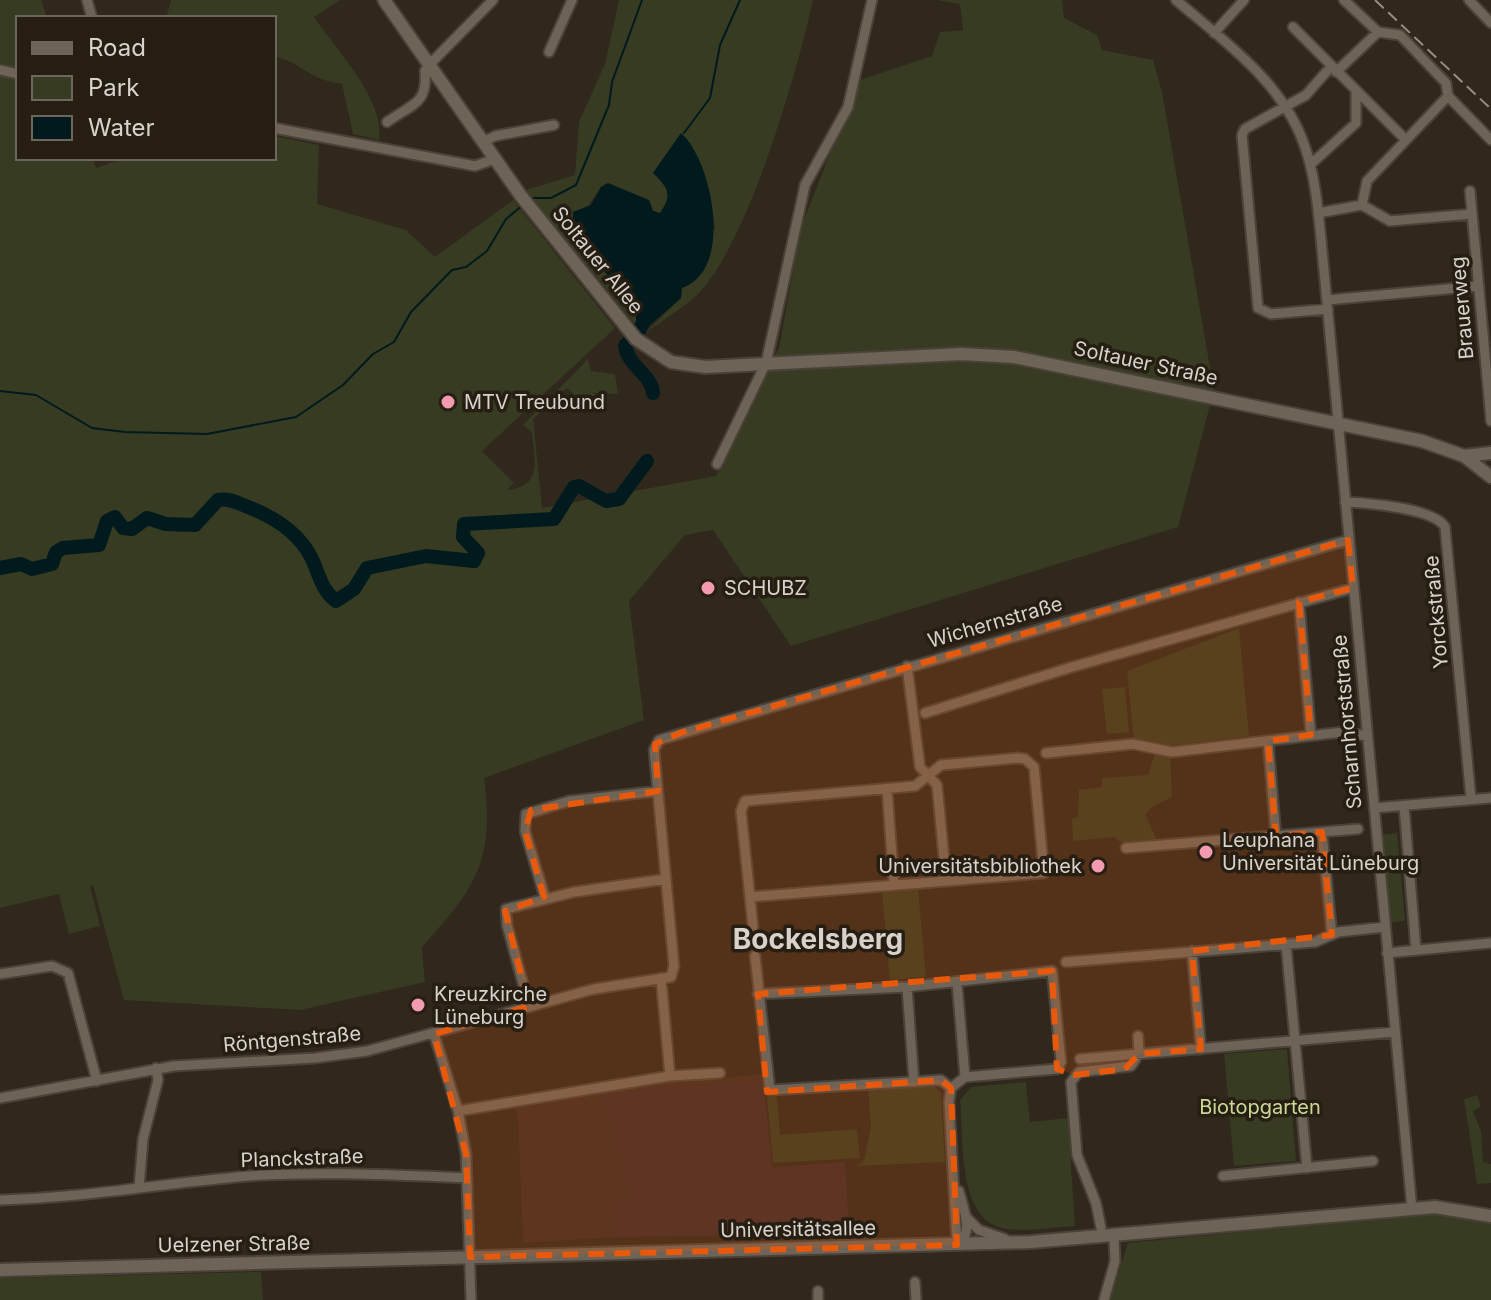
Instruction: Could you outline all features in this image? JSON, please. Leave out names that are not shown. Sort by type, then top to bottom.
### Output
[{"type":"main road","name":"Soltauer Allee","points":[[384,0],[525,201],[632,334],[658,357],[688,366],[766,363]]},
{"type":"main road","name":"Soltauer Straße","points":[[766,363],[962,354],[1014,357],[1422,441],[1464,456],[1489,456]]},
{"type":"main road","points":[[1464,456],[1491,477]]},
{"type":"main road","name":"Soltauer Straße","points":[[1477,464],[1489,456]]},
{"type":"main road","name":"Universitätsallee","points":[[470,1257],[1016,1243],[1448,1207],[1491,1216]]},
{"type":"main road","name":"Uelzener Straße","points":[[0,1270],[470,1257]]},
{"type":"street","points":[[387,122],[423,96],[427,88],[425,71],[429,65],[493,0]]},
{"type":"street","points":[[549,52],[572,0]]},
{"type":"street","points":[[717,464],[766,363],[802,195],[813,166],[848,107],[872,0]]},
{"type":"street","name":"Scharnhorststraße","points":[[1176,0],[1252,65],[1284,106],[1298,130],[1310,165],[1327,305],[1412,1209]]},
{"type":"street","points":[[1214,33],[1244,0]]},
{"type":"street","points":[[1344,0],[1378,32],[1400,35],[1446,83],[1448,96],[1491,140]]},
{"type":"street","points":[[1469,0],[1490,22]]},
{"type":"street","points":[[1293,27],[1332,72],[1406,140]]},
{"type":"street","points":[[1378,32],[1306,95],[1245,129],[1242,135],[1258,308],[1271,314],[1479,286]]},
{"type":"street","points":[[1310,165],[1356,123],[1356,91]]},
{"type":"street","points":[[1362,205],[1367,181],[1448,96]]},
{"type":"street","points":[[483,142],[495,136],[554,125]]},
{"type":"street","points":[[276,128],[475,166],[495,159]]},
{"type":"street","name":"Brauerweg","points":[[1470,191],[1491,421]]},
{"type":"street","points":[[1318,213],[1362,205],[1390,221],[1472,214]]},
{"type":"street","name":"Yorckstraße","points":[[1345,502],[1428,514],[1445,527],[1471,799]]},
{"type":"street","name":"Wichernstraße","points":[[658,791],[655,744],[680,733],[1348,540]]},
{"type":"street","points":[[925,713],[1123,652],[1353,588]]},
{"type":"street","points":[[1299,602],[1311,735]]},
{"type":"street","points":[[907,666],[920,767],[937,785],[946,879]]},
{"type":"street","points":[[1046,753],[1133,744],[1172,752],[1343,732],[1367,736]]},
{"type":"street","points":[[1268,741],[1276,836]]},
{"type":"street","points":[[750,897],[1044,873],[1034,767],[1025,759],[1017,758],[941,765],[915,786],[745,801],[741,811],[753,927]]},
{"type":"street","points":[[887,789],[894,884]]},
{"type":"street","points":[[529,1006],[505,911],[545,898],[666,879],[658,791],[569,801],[526,814],[525,831],[545,898]]},
{"type":"street","points":[[1374,808],[1491,798]]},
{"type":"street","points":[[1404,806],[1416,950]]},
{"type":"street","points":[[1126,848],[1358,829]]},
{"type":"street","points":[[1322,832],[1332,935]]},
{"type":"street","name":"Röntgenstraße","points":[[0,1098],[156,1068],[329,1057],[434,1034],[594,989],[671,977],[666,879]]},
{"type":"street","points":[[1066,962],[1315,942],[1332,935],[1385,927]]},
{"type":"street","points":[[1387,953],[1491,943]]},
{"type":"street","points":[[1286,944],[1307,1168]]},
{"type":"street","points":[[1192,951],[1201,1049]]},
{"type":"street","points":[[755,956],[770,1090],[941,1080],[951,1088]]},
{"type":"street","points":[[0,974],[52,966],[68,973],[97,1081]]},
{"type":"street","points":[[758,994],[907,987],[1052,971],[1061,1062],[1057,1069]]},
{"type":"street","points":[[661,978],[670,1076]]},
{"type":"street","points":[[957,983],[965,1077]]},
{"type":"street","points":[[907,987],[914,1082]]},
{"type":"street","points":[[1080,1059],[1395,1032]]},
{"type":"street","points":[[434,1034],[458,1111],[467,1178],[471,1300]]},
{"type":"street","points":[[957,1245],[956,1180],[949,1102],[951,1088],[965,1077],[1057,1069],[1074,1075],[1125,1069],[1139,1054],[1138,1036]]},
{"type":"street","points":[[139,1188],[143,1139],[158,1080],[156,1068]]},
{"type":"street","points":[[458,1111],[670,1076],[720,1073]]},
{"type":"street","points":[[1074,1075],[1071,1089],[1077,1155],[1096,1203],[1101,1228]]},
{"type":"street","points":[[1223,1176],[1373,1161]]},
{"type":"street","name":"Planckstraße","points":[[0,1200],[80,1196],[308,1174],[467,1178]]},
{"type":"street","points":[[956,1180],[967,1234],[957,1245]]},
{"type":"street","name":"Universitätsallee","points":[[965,1215],[979,1230],[1016,1243]]},
{"type":"street","points":[[1104,1300],[1115,1261],[1114,1237]]},
{"type":"street","points":[[915,1282],[916,1300]]},
{"type":"highlighted area","points":[[1348,540],[1353,588],[1299,602],[1311,735],[1268,741],[1276,836],[1322,832],[1332,935],[1192,951],[1201,1049],[1139,1054],[1125,1069],[1074,1075],[1057,1069],[1052,971],[758,994],[767,1092],[941,1080],[951,1088],[957,1245],[470,1257],[466,1154],[434,1034],[529,1006],[505,911],[544,897],[525,831],[531,810],[658,791],[655,744],[680,733]]},
{"type":"shaded area","points":[[763,1074],[772,1167],[845,1162],[849,1233],[616,1237],[523,1243],[518,1118],[514,1106],[643,1085]]},
{"type":"shaded area","points":[[758,1082],[764,1087],[772,1168],[845,1162],[849,1233],[616,1237],[616,1206],[634,1199],[603,1096],[663,1087]]},
{"type":"green space","points":[[0,0],[41,0],[46,16],[16,16],[16,160],[93,160],[96,168],[119,160],[276,160],[276,136],[319,145],[317,204],[406,230],[435,257],[513,200],[615,328],[482,451],[514,483],[507,490],[519,488],[532,477],[534,470],[532,432],[523,425],[588,359],[591,371],[615,374],[618,394],[595,393],[590,410],[567,388],[533,419],[542,508],[716,476],[779,348],[801,228],[830,153],[852,112],[860,80],[932,56],[940,32],[963,30],[960,4],[936,0],[1062,0],[1064,18],[1097,35],[1102,50],[1153,60],[1162,92],[1214,390],[1178,527],[791,646],[713,530],[685,535],[629,601],[644,720],[484,778],[487,831],[483,852],[468,889],[422,947],[425,982],[300,1010],[124,1000],[93,885],[90,886],[100,926],[69,934],[59,894],[0,908]]},
{"type":"green space","points":[[171,0],[340,0],[314,17],[367,92],[379,125],[379,140],[353,134],[342,84],[322,79],[276,57],[276,16],[167,16]]},
{"type":"green space","points":[[619,0],[813,0],[783,112],[735,237],[717,270],[698,294],[644,334],[681,298],[682,288],[715,228],[709,191],[668,188],[670,198],[660,213],[653,211],[649,200],[601,187],[573,228],[636,315],[636,325],[526,190],[575,175],[579,122],[605,64]]},
{"type":"green space","points":[[1239,628],[1249,736],[1165,746],[1134,742],[1127,671]]},
{"type":"green space","points":[[1125,687],[1129,732],[1107,734],[1102,689]]},
{"type":"green space","points":[[1155,753],[1170,753],[1172,797],[1145,814],[1157,840],[1125,845],[1114,837],[1073,841],[1072,819],[1078,817],[1079,790],[1102,787],[1102,778],[1148,775]]},
{"type":"green space","points":[[1397,833],[1405,921],[1387,923],[1379,835]]},
{"type":"green space","points":[[918,889],[926,977],[890,980],[882,893]]},
{"type":"green space","name":"Biotopgarten","points":[[1287,1049],[1296,1161],[1234,1166],[1224,1054]]},
{"type":"green space","points":[[1026,1082],[1030,1122],[1068,1118],[1075,1226],[1006,1229],[990,1223],[978,1211],[971,1195],[963,1156],[960,1100],[971,1087]]},
{"type":"green space","points":[[932,1084],[941,1093],[945,1162],[856,1166],[864,1161],[871,1126],[868,1089]]},
{"type":"green space","points":[[1477,1095],[1481,1106],[1473,1111],[1481,1131],[1483,1162],[1491,1164],[1491,1183],[1477,1184],[1464,1099]]},
{"type":"green space","points":[[767,1096],[777,1097],[780,1135],[857,1129],[860,1158],[773,1163]]},
{"type":"green space","points":[[1435,1213],[1491,1223],[1491,1300],[1110,1300],[1128,1243]]},
{"type":"green space","points":[[261,1272],[263,1300],[0,1300],[0,1278]]},
{"type":"water","points":[[681,133],[702,166],[709,189],[713,238],[709,260],[698,277],[682,288],[681,298],[642,332],[636,325],[636,314],[573,228],[573,212],[591,205],[601,187],[608,183],[649,200],[653,211],[660,213],[667,192],[653,173]]},
{"type":"waterway","points":[[531,198],[551,198],[576,185],[609,105],[612,82],[642,0]]},
{"type":"waterway","points":[[684,133],[710,98],[720,45],[740,0]]},
{"type":"waterway","points":[[0,391],[36,395],[92,428],[125,432],[207,434],[296,417],[343,385],[373,354],[394,342],[411,312],[452,270],[466,267],[487,251],[506,219],[523,205]]},
{"type":"waterway","points":[[647,314],[640,329],[625,346],[630,359],[649,381],[653,393]]},
{"type":"waterway","points":[[0,568],[21,564],[32,569],[52,564],[56,552],[63,548],[99,545],[107,521],[115,517],[123,528],[132,529],[147,518],[166,524],[195,525],[218,500],[226,500],[267,516],[292,533],[306,548],[324,586],[336,601],[354,589],[367,568],[426,556],[474,561],[478,553],[463,537],[464,524],[554,519],[574,487],[579,486],[606,501],[619,499],[647,461]]},
{"type":"railway","points":[[1375,0],[1491,109]]},
{"type":"place","name":"MTV Treubund","points":[[448,402]]},
{"type":"place","name":"SCHUBZ","points":[[708,588]]},
{"type":"place","name":"Leuphana Universität Lüneburg","points":[[1206,852]]},
{"type":"place","name":"Universitätsbibliothek","points":[[1098,866]]},
{"type":"place","name":"Kreuzkirche Lüneburg","points":[[418,1005]]},
{"type":"district","name":"Bockelsberg","points":[[818,939]]}]
